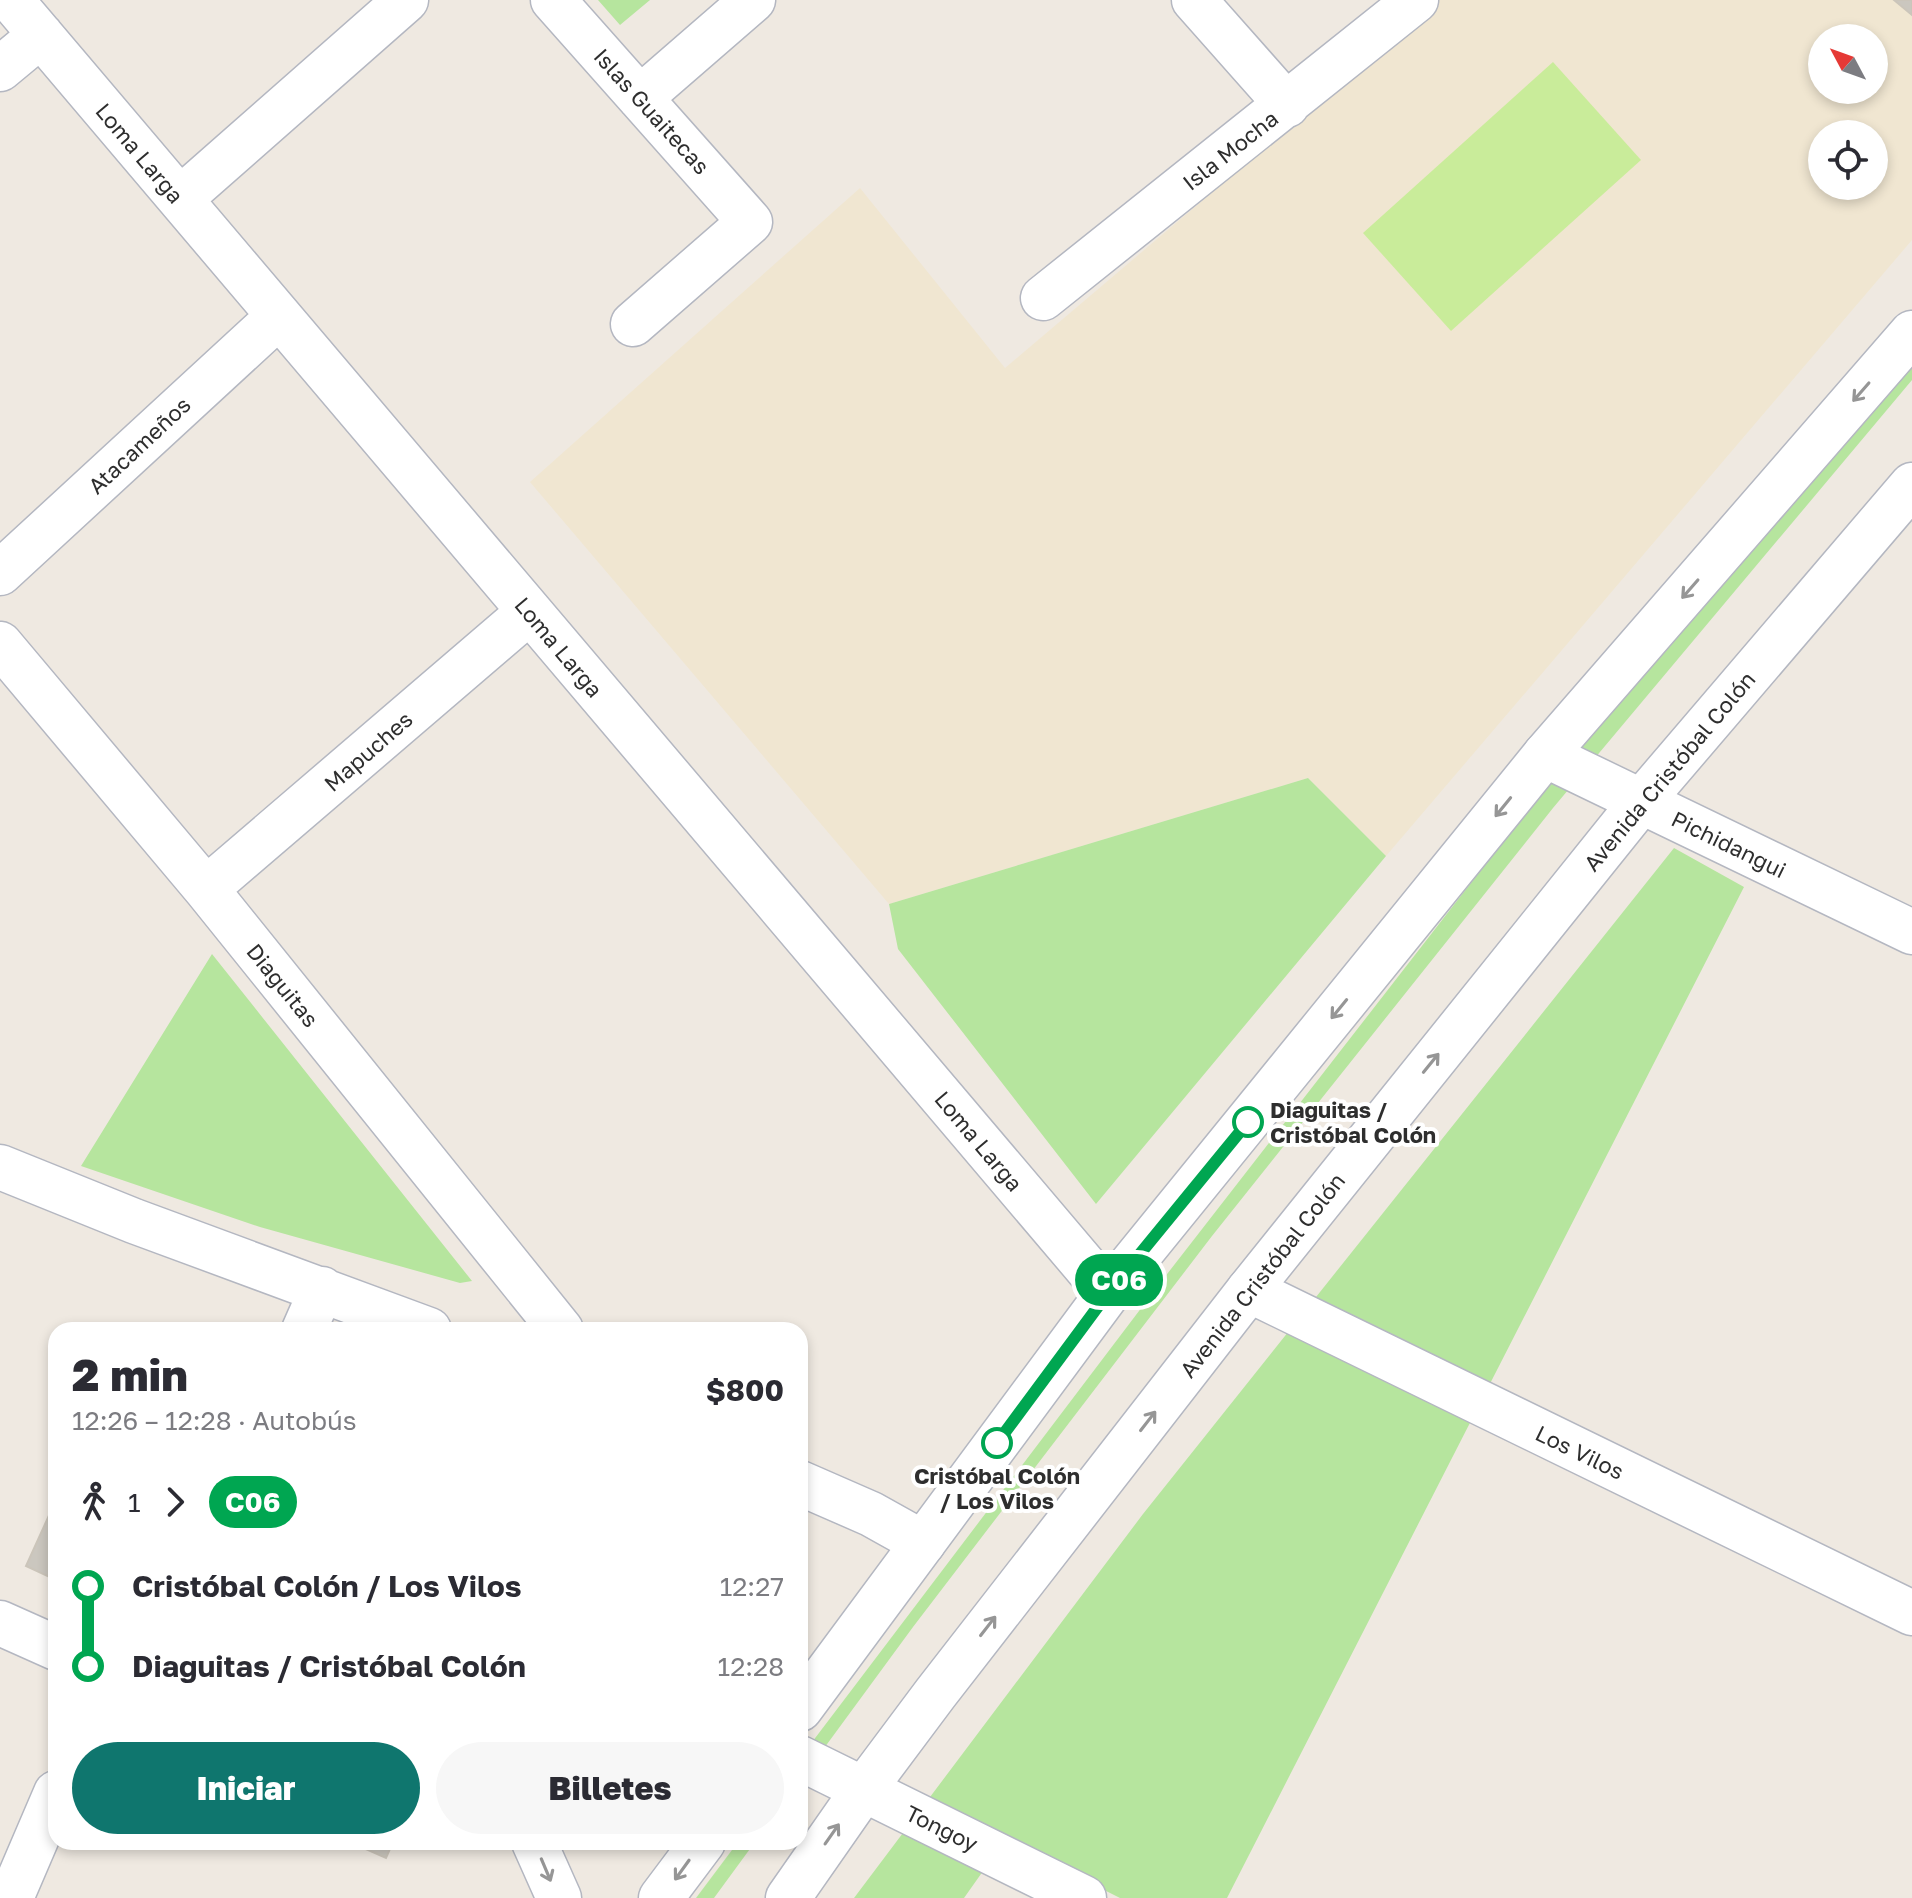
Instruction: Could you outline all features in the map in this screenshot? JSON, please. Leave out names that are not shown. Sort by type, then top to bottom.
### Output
[{"type":"street","name":"Loma Larga","points":[[11,0],[1108,1293]]},
{"type":"street","points":[[180,199],[406,0]]},
{"type":"street","name":"Islas Guaitecas","points":[[553,0],[750,222],[633,324]]},
{"type":"street","points":[[640,98],[753,0]]},
{"type":"street","points":[[1194,0],[1287,105]]},
{"type":"street","name":"Isla Mocha","points":[[1043,298],[1416,0]]},
{"type":"street","points":[[0,69],[41,35]]},
{"type":"street","name":"Atacameños","points":[[0,573],[279,316]]},
{"type":"street","points":[[808,1698],[1108,1293],[1545,755],[1912,333]]},
{"type":"street","name":"Avenida Cristóbal Colón","points":[[788,1898],[864,1789],[1249,1290],[1641,802],[1912,485]]},
{"type":"street","name":"Mapuches","points":[[206,889],[529,612]]},
{"type":"street","name":"Diaguitas","points":[[0,644],[206,889],[555,1322]]},
{"type":"street","name":"Pichidangui","points":[[1545,755],[1912,932]]},
{"type":"street","points":[[0,1167],[120,1216],[408,1322]]},
{"type":"street","points":[[308,1322],[322,1289]]},
{"type":"street","name":"Los Vilos","points":[[1249,1290],[1912,1613]]},
{"type":"street","points":[[808,1486],[871,1514],[923,1543]]},
{"type":"street","points":[[0,1623],[48,1644]]},
{"type":"street","name":"Tongoy","points":[[808,1762],[1084,1898]]},
{"type":"street","points":[[11,1898],[48,1812]]},
{"type":"street","points":[[538,1850],[559,1898]]},
{"type":"street","points":[[661,1898],[697,1850]]},
{"type":"shaded area","points":[[1439,0],[1912,0],[1912,240],[1386,856],[1308,778],[889,904],[530,482],[860,188],[1005,368]]},
{"type":"green space","points":[[598,0],[650,0],[620,25]]},
{"type":"green space","points":[[1553,62],[1641,160],[1451,331],[1363,233]]},
{"type":"green space","points":[[1912,358],[1912,380],[1553,808],[1212,1236],[913,1627],[808,1770],[808,1747],[1164,1278],[1526,812]]},
{"type":"green space","points":[[1308,778],[1386,856],[1096,1204],[898,949],[889,904]]},
{"type":"green space","points":[[1674,848],[1744,887],[1227,1898],[1120,1898],[1005,1840],[964,1898],[854,1898],[1143,1514]]},
{"type":"green space","points":[[212,954],[472,1281],[460,1283],[260,1227],[81,1166]]},
{"type":"green space","points":[[732,1850],[749,1850],[714,1898],[696,1898]]},
{"type":"building","points":[[1894,0],[1912,0],[1912,15]]},
{"type":"building","points":[[48,1518],[48,1576],[26,1566]]},
{"type":"building","points":[[368,1850],[390,1850],[386,1858]]},
{"type":"bus line","name":"C06","points":[[997,1443],[1108,1293],[1248,1122]]},
{"type":"place","name":"Diaguitas / Cristóbal Colón","points":[[1248,1122]]},
{"type":"place","name":"Cristóbal Colón / Los Vilos","points":[[997,1443]]}]
